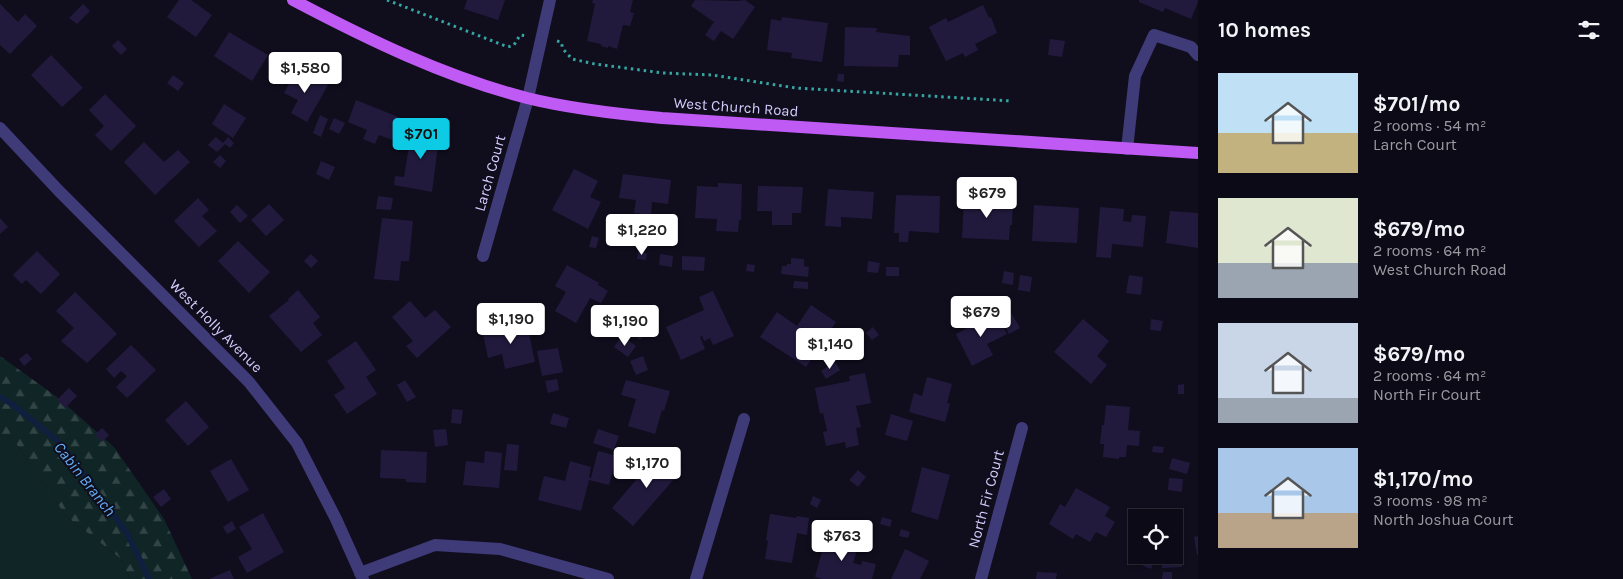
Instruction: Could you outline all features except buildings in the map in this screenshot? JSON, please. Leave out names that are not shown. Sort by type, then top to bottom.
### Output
[{"type":"main road","name":"West Church Road","points":[[293,0],[358,34],[466,78],[528,98],[607,113],[1198,153]]},
{"type":"street","name":"Larch Court","points":[[483,256],[528,98],[550,0]]},
{"type":"street","points":[[1127,149],[1135,76],[1154,35],[1191,47],[1198,55]]},
{"type":"street","name":"West Holly Avenue","points":[[0,128],[59,191],[249,382],[297,443],[336,519],[362,576]]},
{"type":"street","points":[[696,579],[744,419]]},
{"type":"street","name":"North Fir Court","points":[[981,579],[1022,428]]},
{"type":"street","points":[[362,576],[435,545],[500,549],[608,579]]},
{"type":"path","points":[[387,0],[508,47],[514,45],[520,35],[527,36]]},
{"type":"path","points":[[554,40],[561,42],[563,50],[572,59],[595,64],[663,73],[712,75],[796,88],[1012,101]]},
{"type":"green space","points":[[0,356],[57,397],[114,447],[164,519],[192,579],[130,579],[120,558],[66,516],[13,439],[0,435]]},
{"type":"green space","points":[[0,435],[13,439],[66,516],[120,558],[130,579],[0,579]]},
{"type":"waterway","name":"Cabin Branch","points":[[0,397],[12,404],[59,442],[127,533],[149,579]]}]
